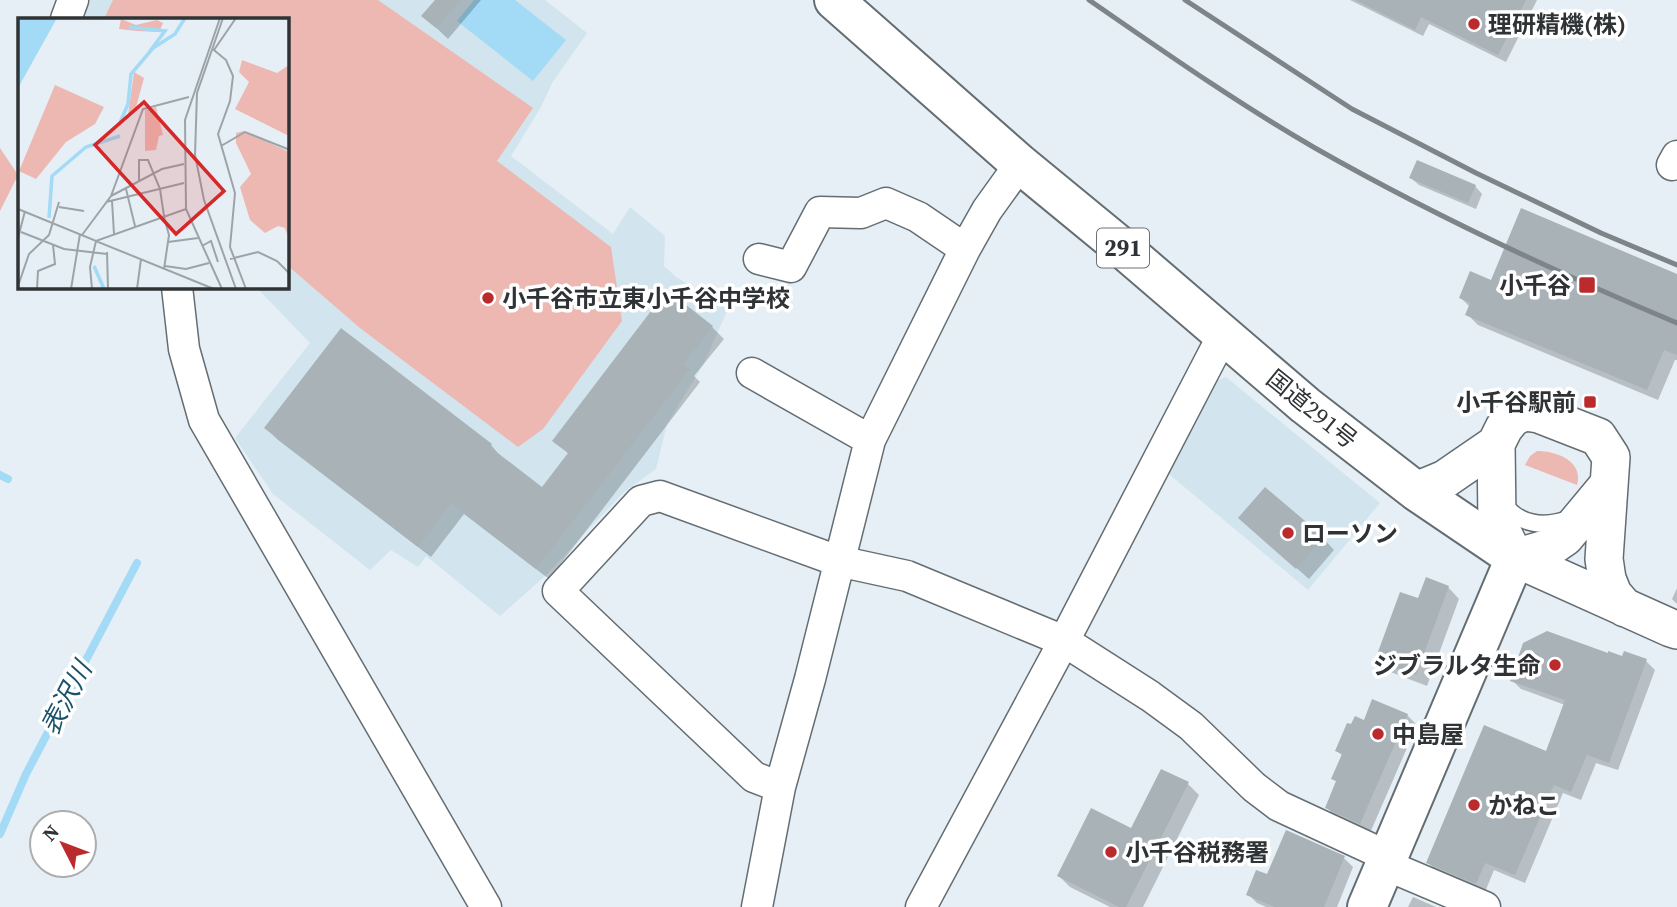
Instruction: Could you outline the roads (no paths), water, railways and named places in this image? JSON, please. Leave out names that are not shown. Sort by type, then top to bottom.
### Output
[{"type":"highway","name":"国道291号","points":[[834,0],[1020,164],[1305,405],[1416,491],[1514,558]]},
{"type":"highway","points":[[1367,907],[1514,558]]},
{"type":"street","points":[[66,18],[73,0]]},
{"type":"street","points":[[757,907],[779,787],[810,679],[870,440],[965,249],[987,210],[1020,164]]},
{"type":"street","points":[[760,259],[791,267],[820,212],[861,213],[886,203],[918,217],[965,249]]},
{"type":"street","points":[[177,289],[184,349],[204,420],[486,907]]},
{"type":"street","points":[[920,907],[1064,641],[1223,335]]},
{"type":"street","points":[[752,373],[870,440]]},
{"type":"street","points":[[1625,608],[1613,594],[1604,559],[1604,526],[1611,457],[1598,438],[1539,414],[1525,412],[1513,417],[1496,444],[1496,493],[1497,521],[1514,558],[1625,608],[1677,630]]},
{"type":"street","points":[[1416,491],[1445,479],[1496,444]]},
{"type":"street","points":[[1514,558],[1549,548],[1565,537],[1609,484]]},
{"type":"street","points":[[779,787],[754,777],[558,591],[641,501],[660,496],[838,561],[907,576],[1064,641],[1150,696],[1191,726],[1254,787],[1279,806],[1485,907]]},
{"type":"lane","points":[[1496,493],[1509,511],[1521,520],[1536,524],[1555,524],[1587,512]]},
{"type":"water","points":[[474,0],[515,0],[566,40],[533,81],[457,21]]},
{"type":"waterway","name":"表沢川","points":[[0,475],[8,479]]},
{"type":"waterway","name":"表沢川","points":[[0,834],[26,774],[137,563]]},
{"type":"railway","points":[[1089,0],[1200,76],[1315,148],[1493,241],[1677,323]]},
{"type":"railway","points":[[1185,0],[1352,109],[1476,173],[1601,233],[1677,265]]},
{"type":"place","name":"理研精機(株)","points":[[1474,24]]},
{"type":"place","name":"小千谷","points":[[1587,285]]},
{"type":"place","name":"小千谷市立東小千谷中学校","points":[[488,298]]},
{"type":"place","name":"小千谷駅前","points":[[1590,402]]},
{"type":"place","name":"ローソン","points":[[1288,533]]},
{"type":"place","name":"ジブラルタ生命","points":[[1555,665]]},
{"type":"place","name":"中島屋","points":[[1378,734]]},
{"type":"place","name":"かねこ","points":[[1474,805]]},
{"type":"place","name":"小千谷税務署","points":[[1111,852]]}]
